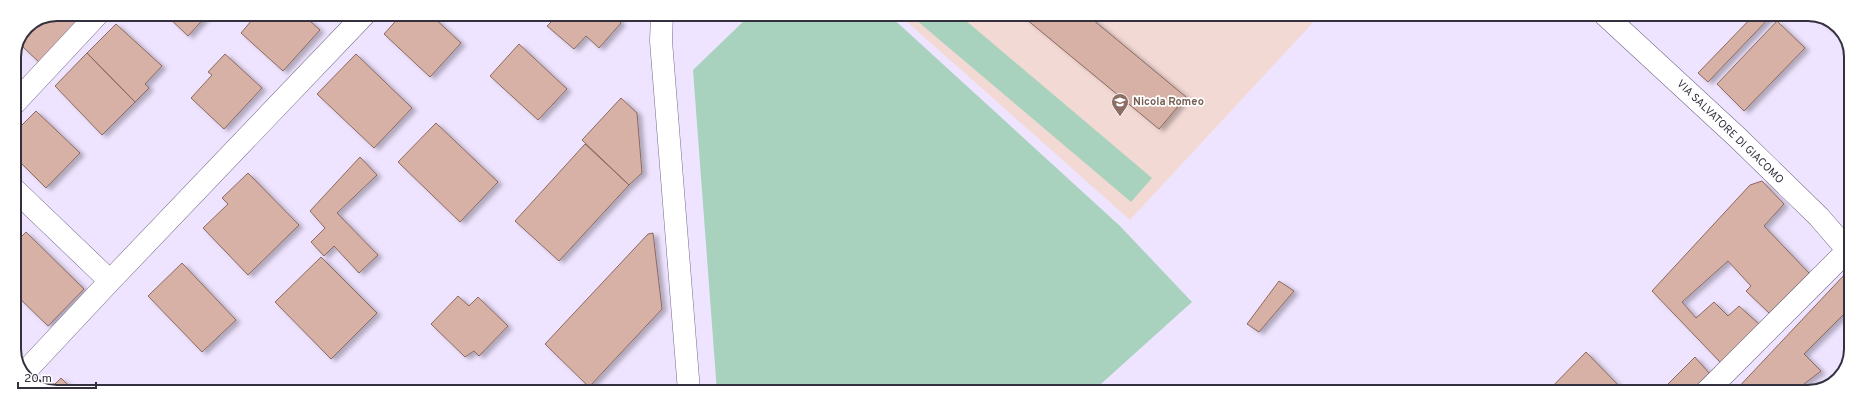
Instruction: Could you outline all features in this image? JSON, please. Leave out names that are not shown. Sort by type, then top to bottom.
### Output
[{"type":"street","points":[[21,96],[91,21]]},
{"type":"street","points":[[27,369],[358,21]]},
{"type":"street","points":[[662,21],[661,41],[688,385]]},
{"type":"street","name":"VIA SALVATORE DI GIACOMO","points":[[1611,21],[1738,138],[1819,217],[1844,244]]},
{"type":"street","points":[[21,196],[110,281]]},
{"type":"street","points":[[1713,385],[1844,255]]},
{"type":"shaded area","name":"Nicola Romeo","points":[[906,21],[1314,21],[1130,220]]},
{"type":"green space","points":[[744,21],[896,21],[1120,226],[1192,302],[1100,385],[716,385],[693,70]]},
{"type":"green space","points":[[917,21],[966,21],[1152,178],[1131,202]]},
{"type":"building","points":[[88,21],[44,67],[23,47],[27,37],[37,27],[50,22]]},
{"type":"building","points":[[172,21],[202,21],[188,36]]},
{"type":"building","points":[[251,21],[310,21],[320,30],[283,71],[241,33]]},
{"type":"building","points":[[396,21],[437,21],[461,43],[430,77],[384,34]]},
{"type":"building","points":[[552,21],[619,21],[621,23],[599,48],[586,36],[574,49],[547,26]]},
{"type":"building","points":[[1028,21],[1094,21],[1186,97],[1159,129]]},
{"type":"building","points":[[1748,21],[1766,21],[1708,82],[1698,73]]},
{"type":"building","points":[[1777,21],[1805,48],[1744,111],[1717,84]]},
{"type":"building","points":[[116,24],[162,66],[145,84],[149,88],[135,102],[87,53]]},
{"type":"building","points":[[519,44],[567,89],[538,120],[490,76]]},
{"type":"building","points":[[87,53],[135,102],[102,135],[55,86]]},
{"type":"building","points":[[225,54],[262,88],[224,129],[191,98],[212,75],[208,72]]},
{"type":"building","points":[[356,54],[412,108],[374,148],[317,94]]},
{"type":"building","points":[[621,98],[637,113],[642,173],[629,185],[582,140]]},
{"type":"building","points":[[36,111],[80,153],[46,188],[21,163],[21,126]]},
{"type":"building","points":[[436,123],[498,182],[460,222],[398,162]]},
{"type":"building","points":[[585,144],[629,185],[559,261],[515,221]]},
{"type":"building","points":[[360,157],[377,175],[337,213],[378,255],[359,273],[334,246],[324,256],[311,242],[325,228],[310,211]]},
{"type":"building","points":[[248,173],[299,225],[248,275],[203,228],[228,204],[222,198]]},
{"type":"building","points":[[1762,181],[1784,204],[1764,226],[1809,273],[1769,313],[1746,291],[1751,286],[1728,261],[1682,302],[1696,318],[1714,302],[1728,316],[1739,306],[1759,324],[1722,364],[1652,291],[1750,185]]},
{"type":"building","points":[[26,232],[84,289],[48,326],[21,300],[21,237]]},
{"type":"building","points":[[653,233],[662,309],[591,385],[587,385],[545,344],[648,234]]},
{"type":"building","points":[[321,257],[377,313],[331,359],[275,302]]},
{"type":"building","points":[[182,263],[236,320],[202,352],[148,296]]},
{"type":"building","points":[[1844,275],[1844,314],[1804,354],[1821,371],[1804,384],[1805,385],[1741,385]]},
{"type":"building","points":[[1279,281],[1294,291],[1259,332],[1247,324]]},
{"type":"building","points":[[458,296],[469,306],[478,297],[508,326],[479,356],[474,351],[465,357],[431,324]]},
{"type":"building","points":[[1586,352],[1618,385],[1554,385]]},
{"type":"building","points":[[1695,357],[1709,373],[1698,385],[1667,385]]},
{"type":"building","points":[[61,378],[68,385],[57,385],[54,385]]},
{"type":"place","name":"Nicola Romeo","points":[[1120,117]]}]
